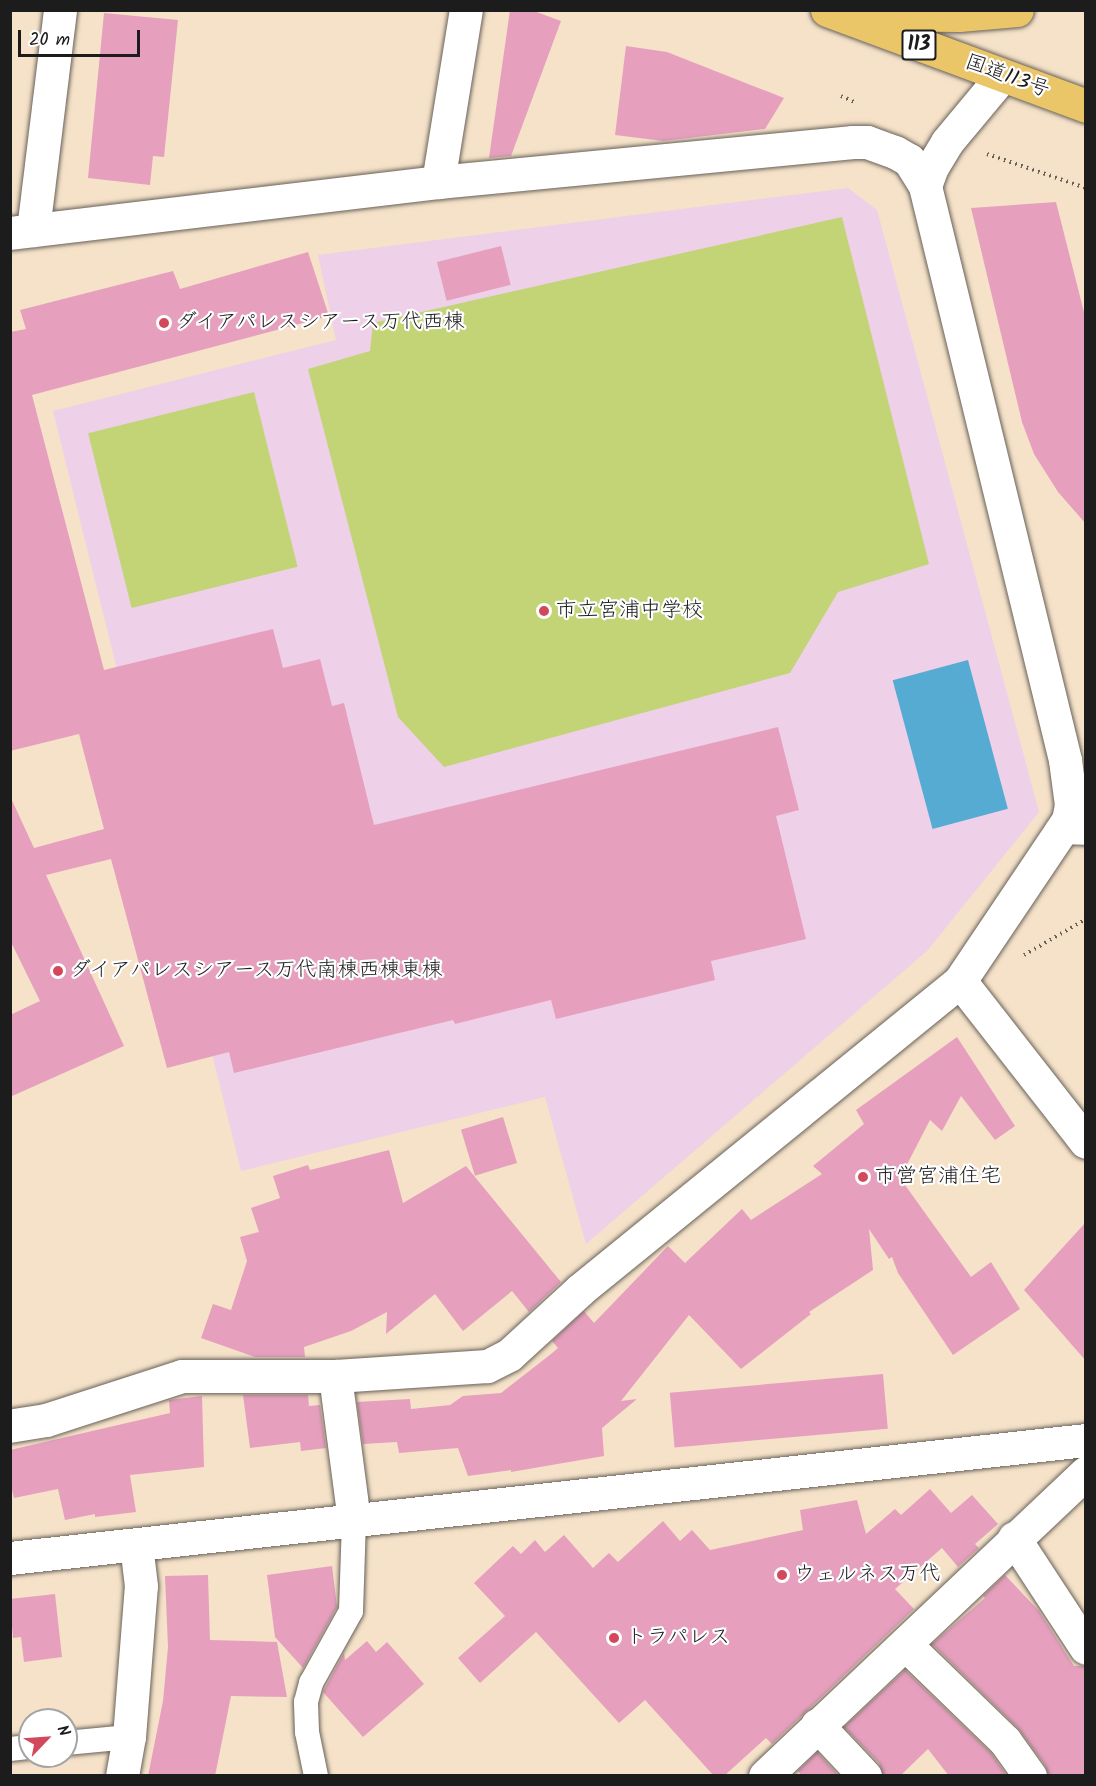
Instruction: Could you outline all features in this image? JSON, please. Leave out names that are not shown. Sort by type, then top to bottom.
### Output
[{"type":"highway","points":[[831,12],[959,15],[1017,10]]},
{"type":"highway","name":"国道113号","points":[[831,12],[1086,106]]},
{"type":"street","points":[[10,1426],[46,1420],[182,1376],[335,1376],[487,1366],[509,1355],[626,1252],[960,981],[1073,832],[1068,820],[1071,805],[1065,760],[925,186],[909,160],[895,152],[867,142],[438,182],[22,232],[60,10]]},
{"type":"street","points":[[438,182],[466,10]]},
{"type":"street","points":[[925,186],[932,167],[947,142],[1002,76]]},
{"type":"street","points":[[960,981],[1086,1142]]},
{"type":"street","points":[[335,1376],[354,1521]]},
{"type":"street","points":[[10,1558],[1086,1440]]},
{"type":"street","points":[[765,1776],[1086,1472]]},
{"type":"street","points":[[1014,1538],[1086,1648]]},
{"type":"street","points":[[122,1776],[129,1737],[141,1586],[136,1544]]},
{"type":"street","points":[[905,1644],[1005,1741],[1030,1776]]},
{"type":"street","points":[[817,1725],[865,1776]]},
{"type":"lane","points":[[316,1776],[308,1732],[306,1702],[311,1683],[351,1611],[354,1521]]},
{"type":"lane","points":[[78,1742],[129,1737]]},
{"type":"shaded area","name":"市立宮浦中学校","points":[[848,188],[877,210],[1039,812],[927,951],[586,1244],[545,1097],[241,1171],[53,411],[336,340],[318,255]]},
{"type":"green space","points":[[842,217],[929,564],[838,592],[790,673],[444,767],[398,717],[308,369],[370,351],[373,323]]},
{"type":"green space","points":[[254,392],[298,567],[132,608],[88,433]]},
{"type":"water","points":[[968,660],[1008,809],[933,829],[893,680]]},
{"type":"building","points":[[510,10],[531,10],[561,21],[511,156],[489,158]]},
{"type":"building","points":[[104,13],[178,20],[164,157],[153,156],[150,185],[88,178]]},
{"type":"building","points":[[626,46],[667,52],[784,98],[765,129],[663,141],[615,135]]},
{"type":"building","points":[[1056,202],[1086,320],[1086,524],[1058,492],[1034,454],[1022,422],[971,208]]},
{"type":"building","points":[[501,246],[511,285],[447,301],[437,262]]},
{"type":"building","points":[[308,252],[329,316],[32,395],[104,670],[273,629],[283,668],[320,659],[332,706],[344,703],[374,825],[778,727],[799,810],[776,816],[806,939],[711,961],[715,980],[556,1019],[551,1000],[455,1024],[453,1020],[234,1073],[229,1052],[167,1068],[111,859],[46,875],[124,1046],[10,1097],[10,1015],[40,1001],[10,940],[10,796],[34,848],[104,829],[79,734],[10,751],[10,332],[26,329],[20,310],[173,271],[180,289]]},
{"type":"building","points":[[957,1037],[1015,1126],[995,1140],[961,1096],[942,1131],[930,1120],[900,1178],[971,1277],[991,1262],[1020,1309],[953,1355],[898,1273],[892,1257],[889,1259],[869,1229],[873,1270],[809,1312],[811,1314],[741,1369],[689,1315],[621,1401],[637,1399],[602,1428],[604,1456],[511,1472],[511,1470],[468,1476],[458,1448],[399,1453],[397,1442],[363,1444],[357,1402],[410,1399],[411,1409],[450,1405],[463,1396],[501,1393],[558,1348],[552,1341],[584,1311],[594,1323],[668,1246],[685,1263],[742,1209],[751,1220],[822,1174],[813,1166],[864,1124],[856,1110]]},
{"type":"building","points":[[503,1117],[517,1163],[475,1176],[461,1130]]},
{"type":"building","points":[[389,1150],[403,1203],[466,1166],[561,1282],[529,1312],[512,1291],[463,1331],[435,1294],[386,1334],[387,1312],[351,1331],[304,1347],[305,1357],[255,1357],[201,1338],[213,1304],[231,1310],[247,1261],[240,1237],[259,1232],[251,1208],[280,1198],[273,1176],[308,1165],[310,1170]]},
{"type":"building","points":[[1086,1222],[1086,1361],[1024,1290]]},
{"type":"building","points":[[883,1374],[888,1429],[675,1447],[670,1393]]},
{"type":"building","points":[[243,1395],[308,1395],[309,1406],[320,1405],[326,1448],[301,1451],[300,1442],[250,1448]]},
{"type":"building","points":[[202,1396],[204,1467],[130,1475],[136,1512],[95,1517],[95,1514],[65,1520],[58,1489],[14,1498],[10,1482],[10,1450],[170,1413],[169,1400]]},
{"type":"building","points":[[930,1489],[951,1513],[972,1495],[998,1524],[975,1544],[979,1548],[958,1567],[942,1548],[895,1589],[914,1609],[772,1744],[766,1738],[724,1776],[714,1776],[645,1700],[619,1723],[536,1632],[480,1683],[458,1658],[505,1616],[474,1583],[513,1546],[521,1554],[535,1540],[545,1552],[564,1535],[593,1568],[609,1553],[618,1562],[663,1521],[680,1541],[692,1530],[710,1550],[803,1530],[800,1510],[857,1500],[866,1534],[895,1509],[901,1515]]},
{"type":"building","points":[[332,1566],[337,1607],[303,1668],[275,1637],[267,1575]]},
{"type":"building","points":[[208,1575],[210,1640],[277,1642],[287,1697],[231,1696],[215,1776],[148,1776],[163,1701],[168,1647],[165,1576]]},
{"type":"building","points":[[1005,1575],[1039,1611],[1074,1666],[1086,1666],[1086,1776],[1049,1776],[1045,1765],[1018,1728],[932,1644],[985,1598],[983,1596]]},
{"type":"building","points":[[55,1594],[62,1657],[24,1662],[21,1637],[13,1638],[10,1599]]},
{"type":"building","points":[[367,1641],[376,1652],[387,1642],[424,1684],[363,1737],[323,1692],[344,1653],[345,1660]]},
{"type":"building","points":[[905,1670],[991,1753],[1007,1776],[949,1776],[928,1749],[900,1776],[883,1776],[879,1763],[844,1727]]},
{"type":"building","points":[[817,1752],[839,1776],[802,1776],[798,1771]]},
{"type":"place","name":"ダイアパレスシアース万代西棟","points":[[164,323]]},
{"type":"place","name":"市立宮浦中学校","points":[[544,611]]},
{"type":"place","name":"ダイアパレスシアース万代南棟西棟東棟","points":[[58,971]]},
{"type":"place","name":"市営宮浦住宅","points":[[863,1177]]},
{"type":"place","name":"ウェルネス万代","points":[[782,1575]]},
{"type":"place","name":"トラパレス","points":[[614,1638]]}]
